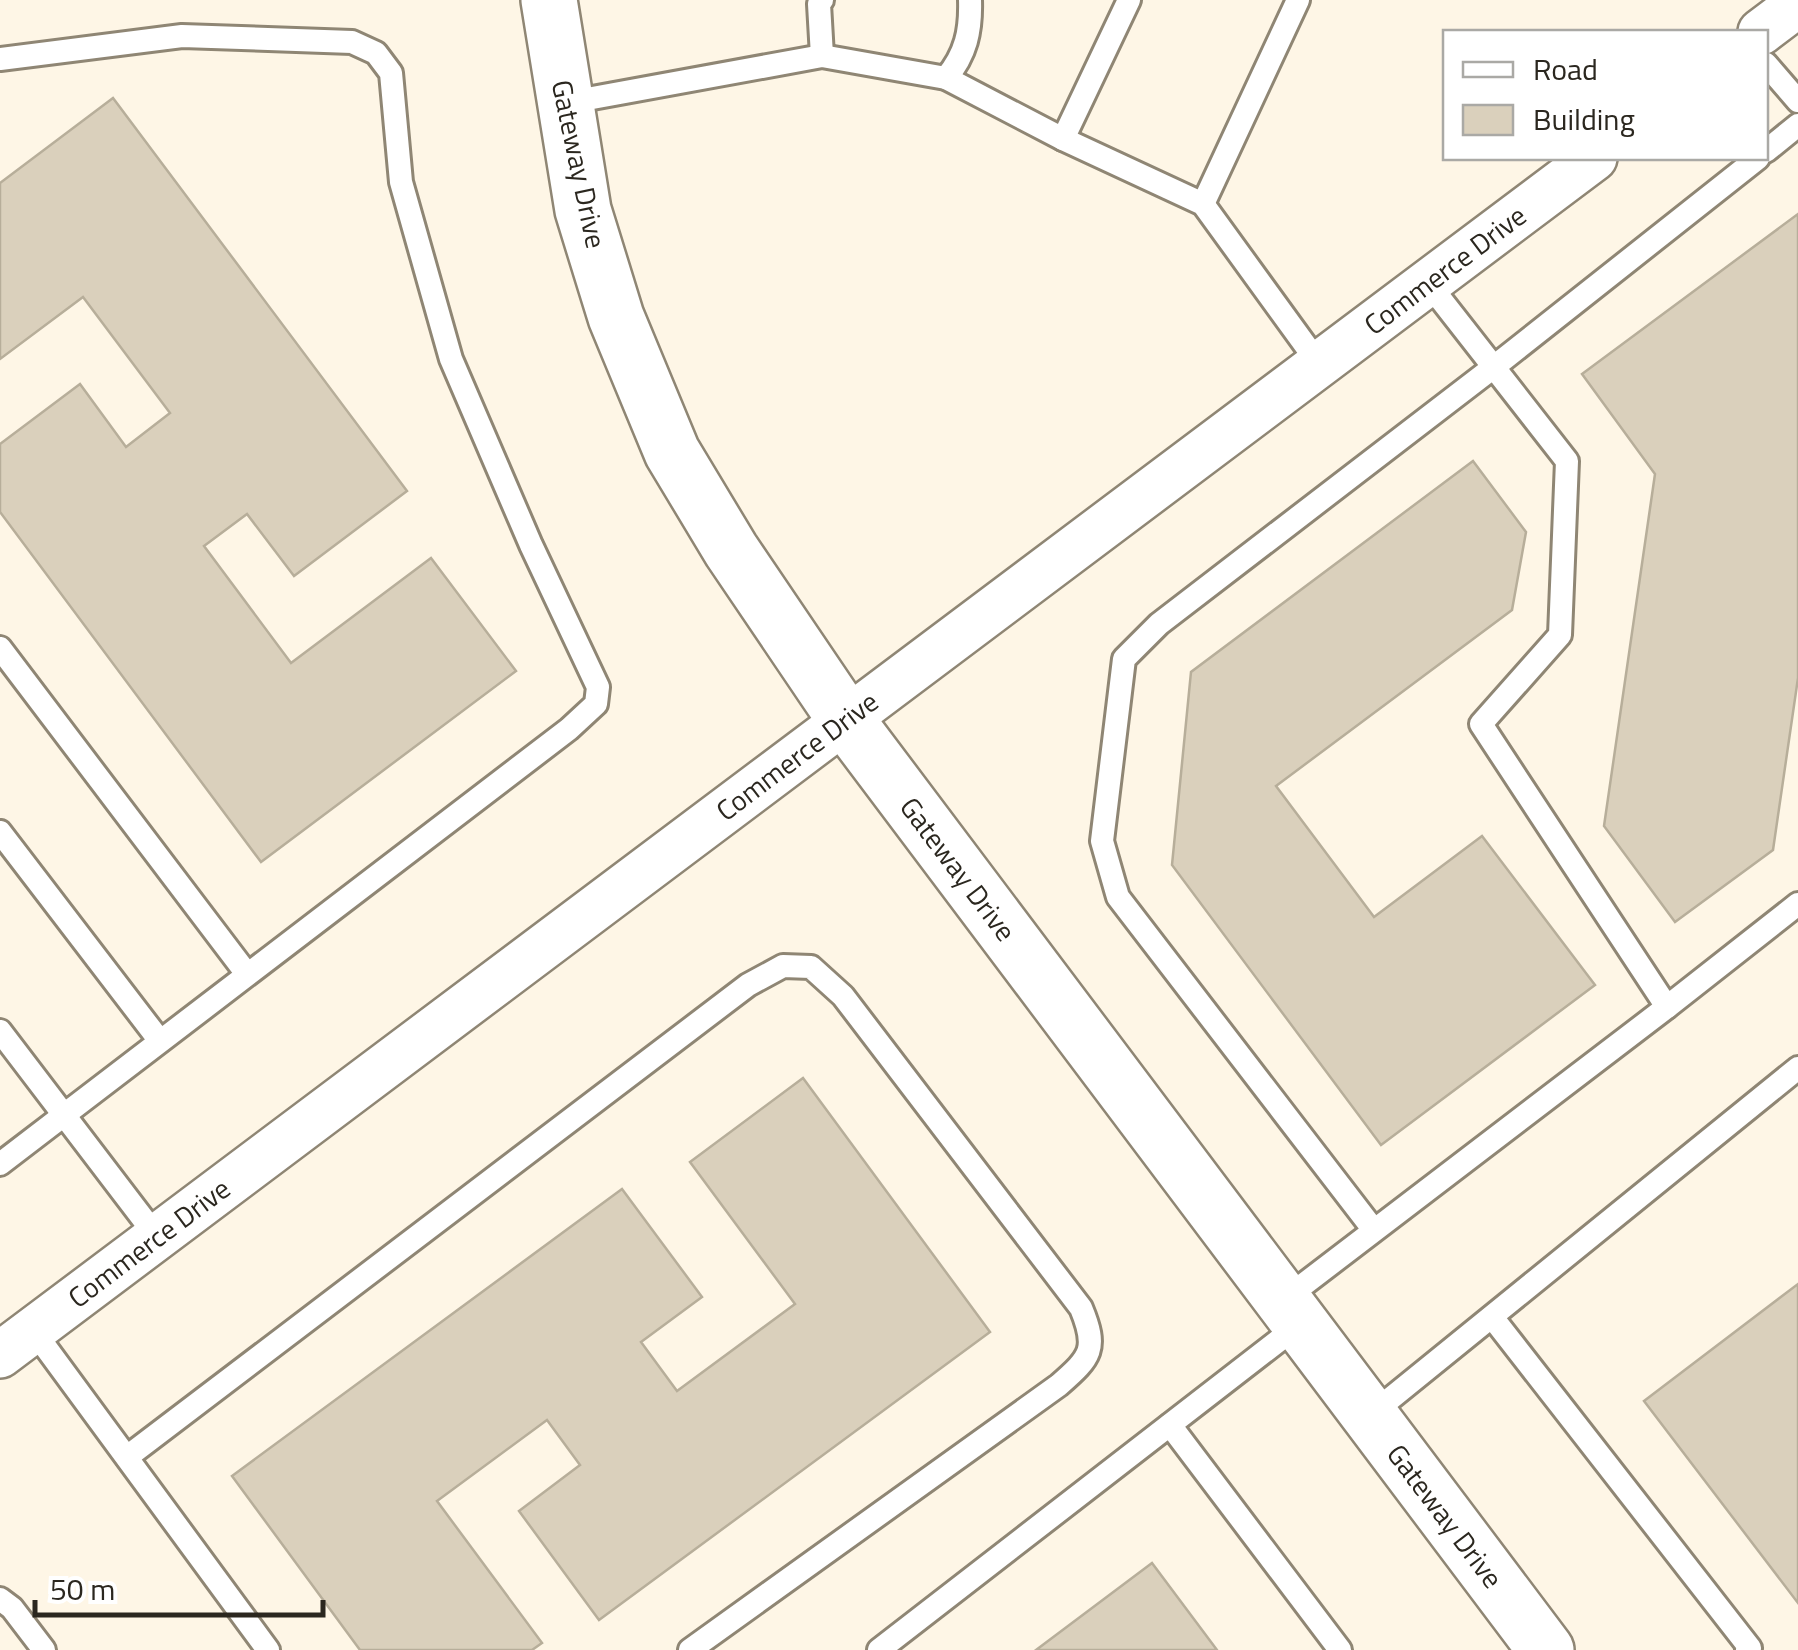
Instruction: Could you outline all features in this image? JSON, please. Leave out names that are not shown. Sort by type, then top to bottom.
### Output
[{"type":"street","name":"Gateway Drive","points":[[549,0],[583,210],[616,317],[672,452],[731,550],[846,720],[1546,1650]]},
{"type":"street","points":[[1763,30],[1798,4]]},
{"type":"street","name":"Commerce Drive","points":[[16,1343],[1591,160]]},
{"type":"lane","points":[[822,0],[822,56]]},
{"type":"lane","points":[[946,78],[959,62],[971,30],[970,0]]},
{"type":"lane","points":[[1062,138],[1129,0]]},
{"type":"lane","points":[[1204,204],[1298,0]]},
{"type":"lane","points":[[0,59],[182,36],[352,42],[376,53],[390,73],[401,182],[451,359],[598,686],[596,704],[569,729],[0,1164]]},
{"type":"lane","points":[[564,103],[822,56],[946,78],[1062,138],[1204,204],[1319,364]]},
{"type":"lane","points":[[1768,66],[1798,101]]},
{"type":"lane","points":[[1768,149],[1798,126]]},
{"type":"lane","points":[[1373,1228],[1118,897],[1102,841],[1124,660],[1159,624],[1755,160]]},
{"type":"lane","points":[[1428,283],[1567,461],[1560,635],[1480,724],[1667,1007]]},
{"type":"lane","points":[[0,648],[247,974]]},
{"type":"lane","points":[[0,832],[160,1041]]},
{"type":"lane","points":[[879,1650],[1170,1425],[1291,1312],[1373,1228],[1798,904]]},
{"type":"lane","points":[[127,1457],[748,985],[784,966],[811,966],[842,996],[1081,1308],[1092,1334],[1088,1360],[1059,1385],[690,1650]]},
{"type":"lane","points":[[0,1031],[157,1237]]},
{"type":"lane","points":[[1369,1416],[1798,1068]]},
{"type":"lane","points":[[1492,1317],[1748,1650]]},
{"type":"lane","points":[[16,1343],[127,1457],[268,1650]]},
{"type":"lane","points":[[1170,1425],[1340,1650]]},
{"type":"lane","points":[[0,1599],[12,1608],[44,1650]]},
{"type":"building","points":[[113,98],[407,491],[294,576],[247,514],[204,546],[291,663],[431,558],[516,671],[261,862],[0,512],[0,444],[80,384],[126,447],[170,413],[83,297],[0,359],[0,183]]},
{"type":"building","points":[[1798,214],[1798,678],[1773,850],[1675,922],[1604,826],[1655,474],[1582,374]]},
{"type":"building","points":[[1473,461],[1526,532],[1512,610],[1276,786],[1374,917],[1482,836],[1595,985],[1381,1145],[1172,865],[1191,672]]},
{"type":"building","points":[[803,1078],[990,1332],[599,1620],[519,1511],[580,1465],[547,1420],[437,1501],[542,1643],[532,1650],[360,1650],[232,1476],[622,1189],[702,1297],[641,1342],[677,1391],[795,1304],[690,1162]]},
{"type":"building","points":[[1798,1284],[1798,1603],[1644,1401]]},
{"type":"building","points":[[1152,1563],[1217,1650],[1036,1650]]}]
